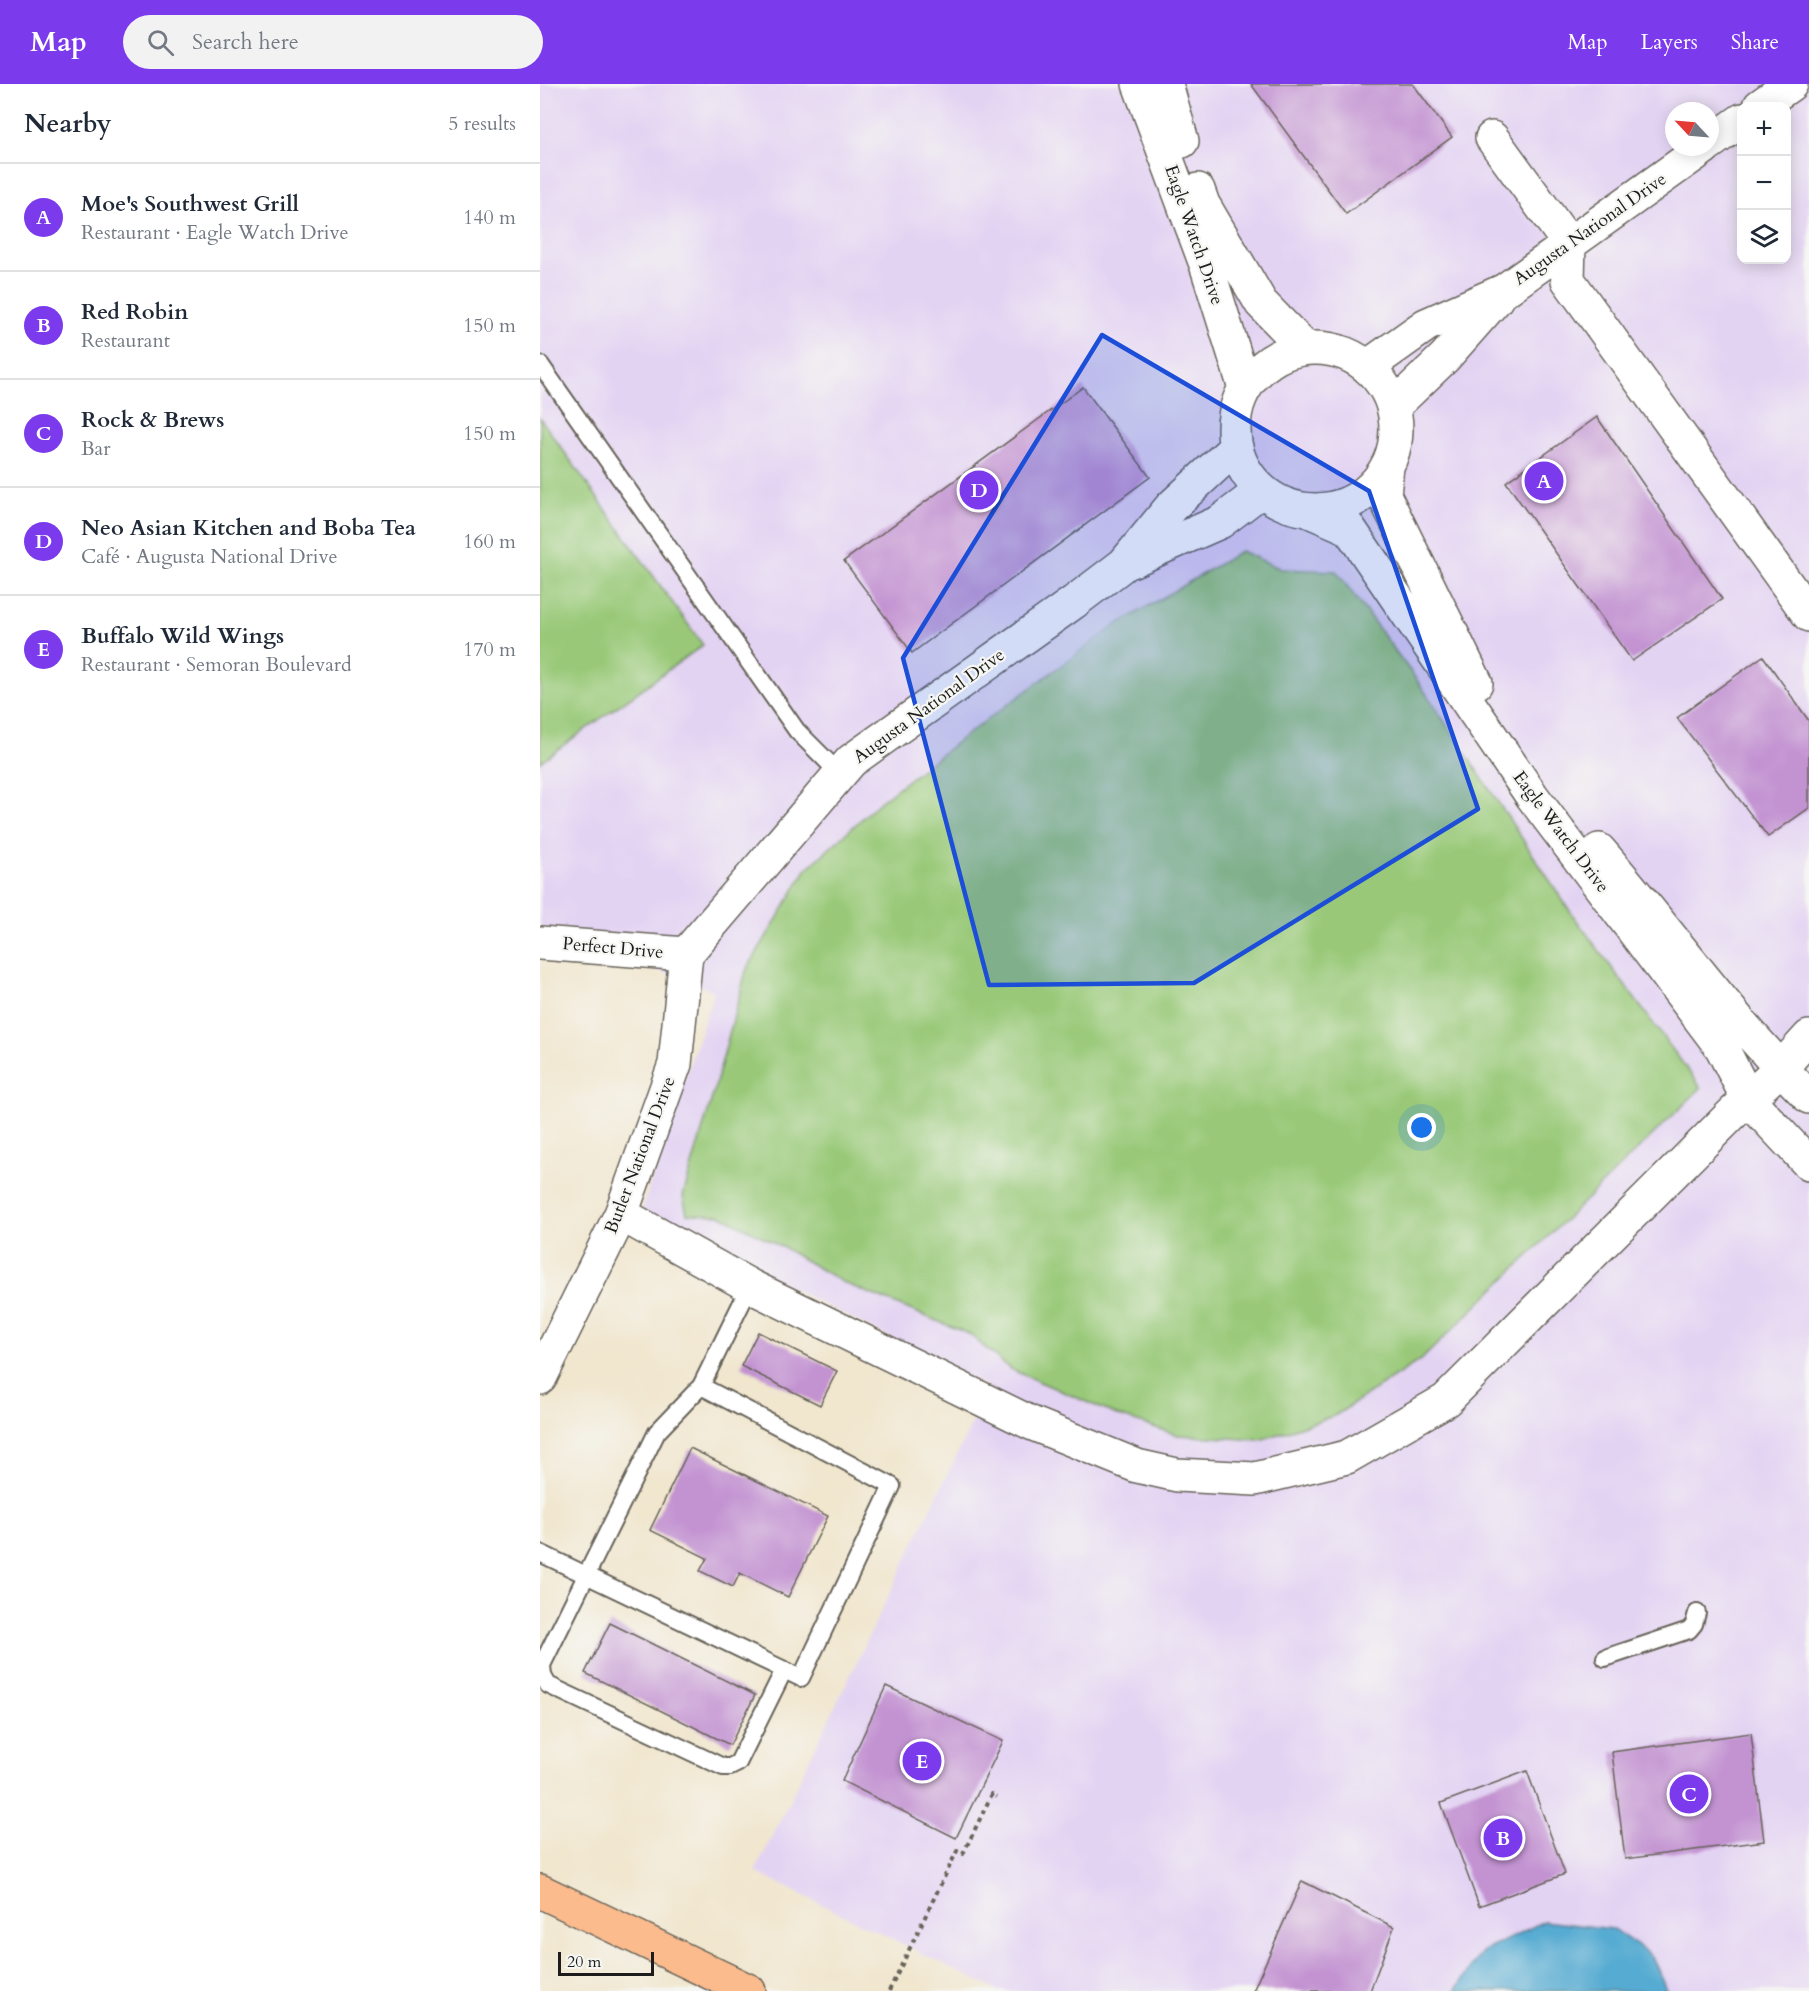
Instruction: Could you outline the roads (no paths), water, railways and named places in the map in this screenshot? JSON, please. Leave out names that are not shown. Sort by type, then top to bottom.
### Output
[{"type":"main road","points":[[540,1891],[749,1991]]},
{"type":"street","name":"Eagle Watch Drive","points":[[1139,84],[1207,267],[1245,388]]},
{"type":"street","name":"Eagle Watch Drive","points":[[1166,84],[1203,204],[1261,303],[1305,348]]},
{"type":"street","points":[[1766,102],[1791,84]]},
{"type":"street","points":[[1719,137],[1737,124]]},
{"type":"street","points":[[1492,138],[1569,244],[1568,280],[1809,615]]},
{"type":"street","name":"Augusta National Drive","points":[[1505,290],[1692,156]]},
{"type":"street","points":[[1367,367],[1426,325],[1505,290]]},
{"type":"street","points":[[1393,407],[1445,357],[1505,290]]},
{"type":"street","name":"Eagle Watch Drive","points":[[1809,1097],[1780,1069],[1721,1001],[1644,901],[1552,792],[1474,679],[1384,495],[1387,466],[1394,447],[1396,427],[1393,407],[1383,385],[1367,367],[1349,355],[1328,349],[1305,348],[1281,355],[1261,369],[1245,388],[1237,407],[1234,427],[1236,447],[1245,471],[1261,491],[1283,504],[1307,510],[1349,528],[1529,791],[1722,1048],[1748,1099],[1809,1164]]},
{"type":"street","points":[[1124,564],[1171,507],[1236,447]]},
{"type":"street","name":"Eagle Watch Drive","points":[[1307,510],[1331,509],[1354,501],[1373,486],[1387,466]]},
{"type":"street","points":[[1124,564],[1220,522],[1261,491]]},
{"type":"street","name":"Augusta National Drive","points":[[687,954],[851,761],[1124,564]]},
{"type":"street","name":"Perfect Drive","points":[[540,943],[687,954]]},
{"type":"street","name":"Butler National Drive","points":[[540,1378],[621,1214],[675,1064],[687,954]]},
{"type":"street","points":[[621,1214],[750,1286],[1071,1441],[1137,1466],[1177,1475],[1255,1479],[1347,1457],[1446,1400],[1780,1069],[1809,1037]]},
{"type":"lane","points":[[540,364],[797,731],[840,774]]},
{"type":"lane","points":[[750,1286],[701,1386],[657,1432],[542,1665],[543,1676],[548,1685],[723,1767],[730,1767],[738,1763],[784,1670]]},
{"type":"lane","points":[[540,1553],[801,1678],[892,1486],[701,1386]]},
{"type":"lane","points":[[1605,1658],[1689,1630],[1694,1624],[1697,1613]]},
{"type":"water","points":[[1544,1921],[1613,1929],[1652,1956],[1667,1991],[1455,1991],[1482,1952]]},
{"type":"place","name":"Moe's Southwest Grill","points":[[1544,481]]},
{"type":"place","name":"Neo Asian Kitchen and Boba Tea","points":[[979,490]]},
{"type":"place","name":"Buffalo Wild Wings","points":[[922,1761]]},
{"type":"place","name":"Rock & Brews","points":[[1689,1794]]},
{"type":"place","name":"Red Robin","points":[[1503,1838]]}]
